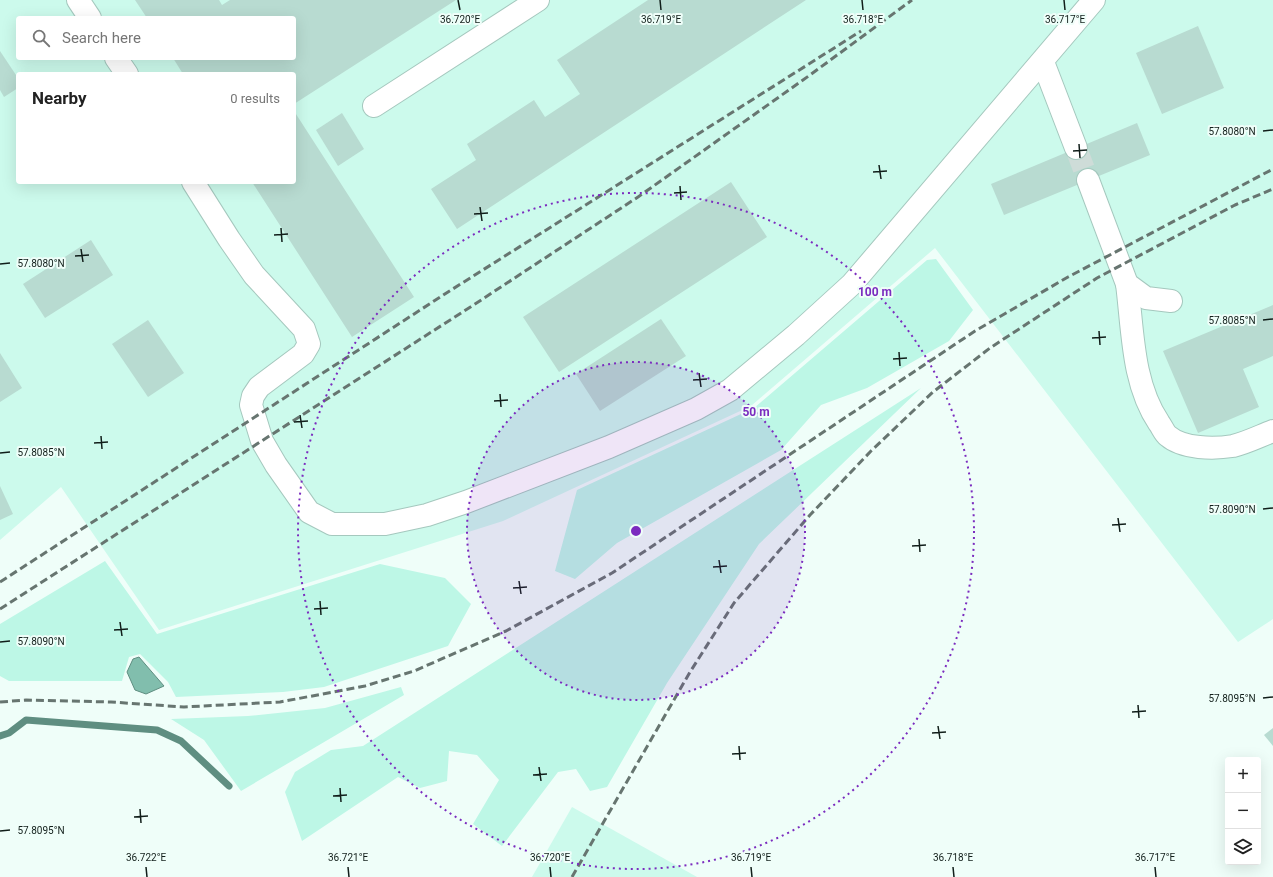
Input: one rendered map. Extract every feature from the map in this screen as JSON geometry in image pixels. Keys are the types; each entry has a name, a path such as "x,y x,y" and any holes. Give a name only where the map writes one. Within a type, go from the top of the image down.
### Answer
{"lane":[{"path":"78,0 89,16"},
{"path":"374,106 538,0"},
{"path":"195,184 229,239 254,275 304,329 309,344 303,354 259,387 253,396 252,405 262,441 308,512 332,524 385,524 427,515 466,502 609,447 696,410 730,390 796,335 852,284 1043,62 1094,0"},
{"path":"117,60 126,72"},
{"path":"1043,62 1076,148"},
{"path":"1088,180 1127,284 1136,362 1142,388 1154,415 1168,436 1190,446 1210,448 1234,446 1273,431"},
{"path":"1127,284 1146,298 1171,301"}],"shaded area":[{"path":"0,0 1273,0 1273,619 1238,642 935,248 751,406 503,521 159,630 61,487 0,540"},
{"path":"936,259 973,310 949,341 867,388 821,405 781,450 617,543 575,579 555,571 577,490 754,408 927,260"},
{"path":"921,388 759,544 667,683 607,787 590,791 576,769 558,772 502,846 473,824 499,780 477,755 449,751 447,781 420,788 398,777 302,841 285,792 295,772 331,750 363,746"},
{"path":"105,561 157,634 380,564 445,578 471,604 448,646 324,687 283,692 176,697 168,682 140,654 129,657 122,681 9,681 0,676 0,624"},
{"path":"139,657 164,686 146,694 135,690 127,672 133,659"},
{"path":"401,687 404,695 241,791 204,740 171,719 248,716 325,708"},
{"path":"572,807 697,877 532,877"}],"building":[{"path":"135,0 219,0 222,5 230,0 456,0 296,103 296,72 182,72 174,60 296,60 296,16 146,16"},
{"path":"648,0 806,0 457,229 431,189 476,160 467,144 534,100 545,117 580,94 557,60"},
{"path":"1198,26 1224,88 1162,114 1136,53"},
{"path":"0,51 16,75 16,89 4,97 0,90"},
{"path":"342,113 364,149 338,166 316,130"},
{"path":"296,114 414,297 352,337 253,184 296,184"},
{"path":"1137,123 1150,155 1004,215 991,184"},
{"path":"731,182 767,237 559,372 523,317"},
{"path":"91,240 113,275 45,318 23,284"},
{"path":"1273,305 1273,356 1243,369 1259,407 1198,433 1163,351"},
{"path":"661,319 686,356 600,411 576,374"},
{"path":"148,320 184,373 148,397 112,344"},
{"path":"0,353 22,388 0,402"},
{"path":"0,486 13,514 0,520"},
{"path":"1273,728 1273,746 1264,735"}],"waterway":[{"path":"0,736 9,733 26,720 157,730 181,741 229,786"}],"tunnel":[{"path":"1076,148 1088,180"}],"railway":[{"path":"0,609 475,304 638,197 810,75 912,0"},
{"path":"0,582 448,292 861,31"},
{"path":"0,702 26,700 111,702 184,707 280,702 365,686 414,671 506,631 612,573 975,331 1068,277 1273,169"},
{"path":"572,877 690,672 734,603 810,515 871,451 933,392 990,348 1097,278 1235,205 1273,189"}]}
